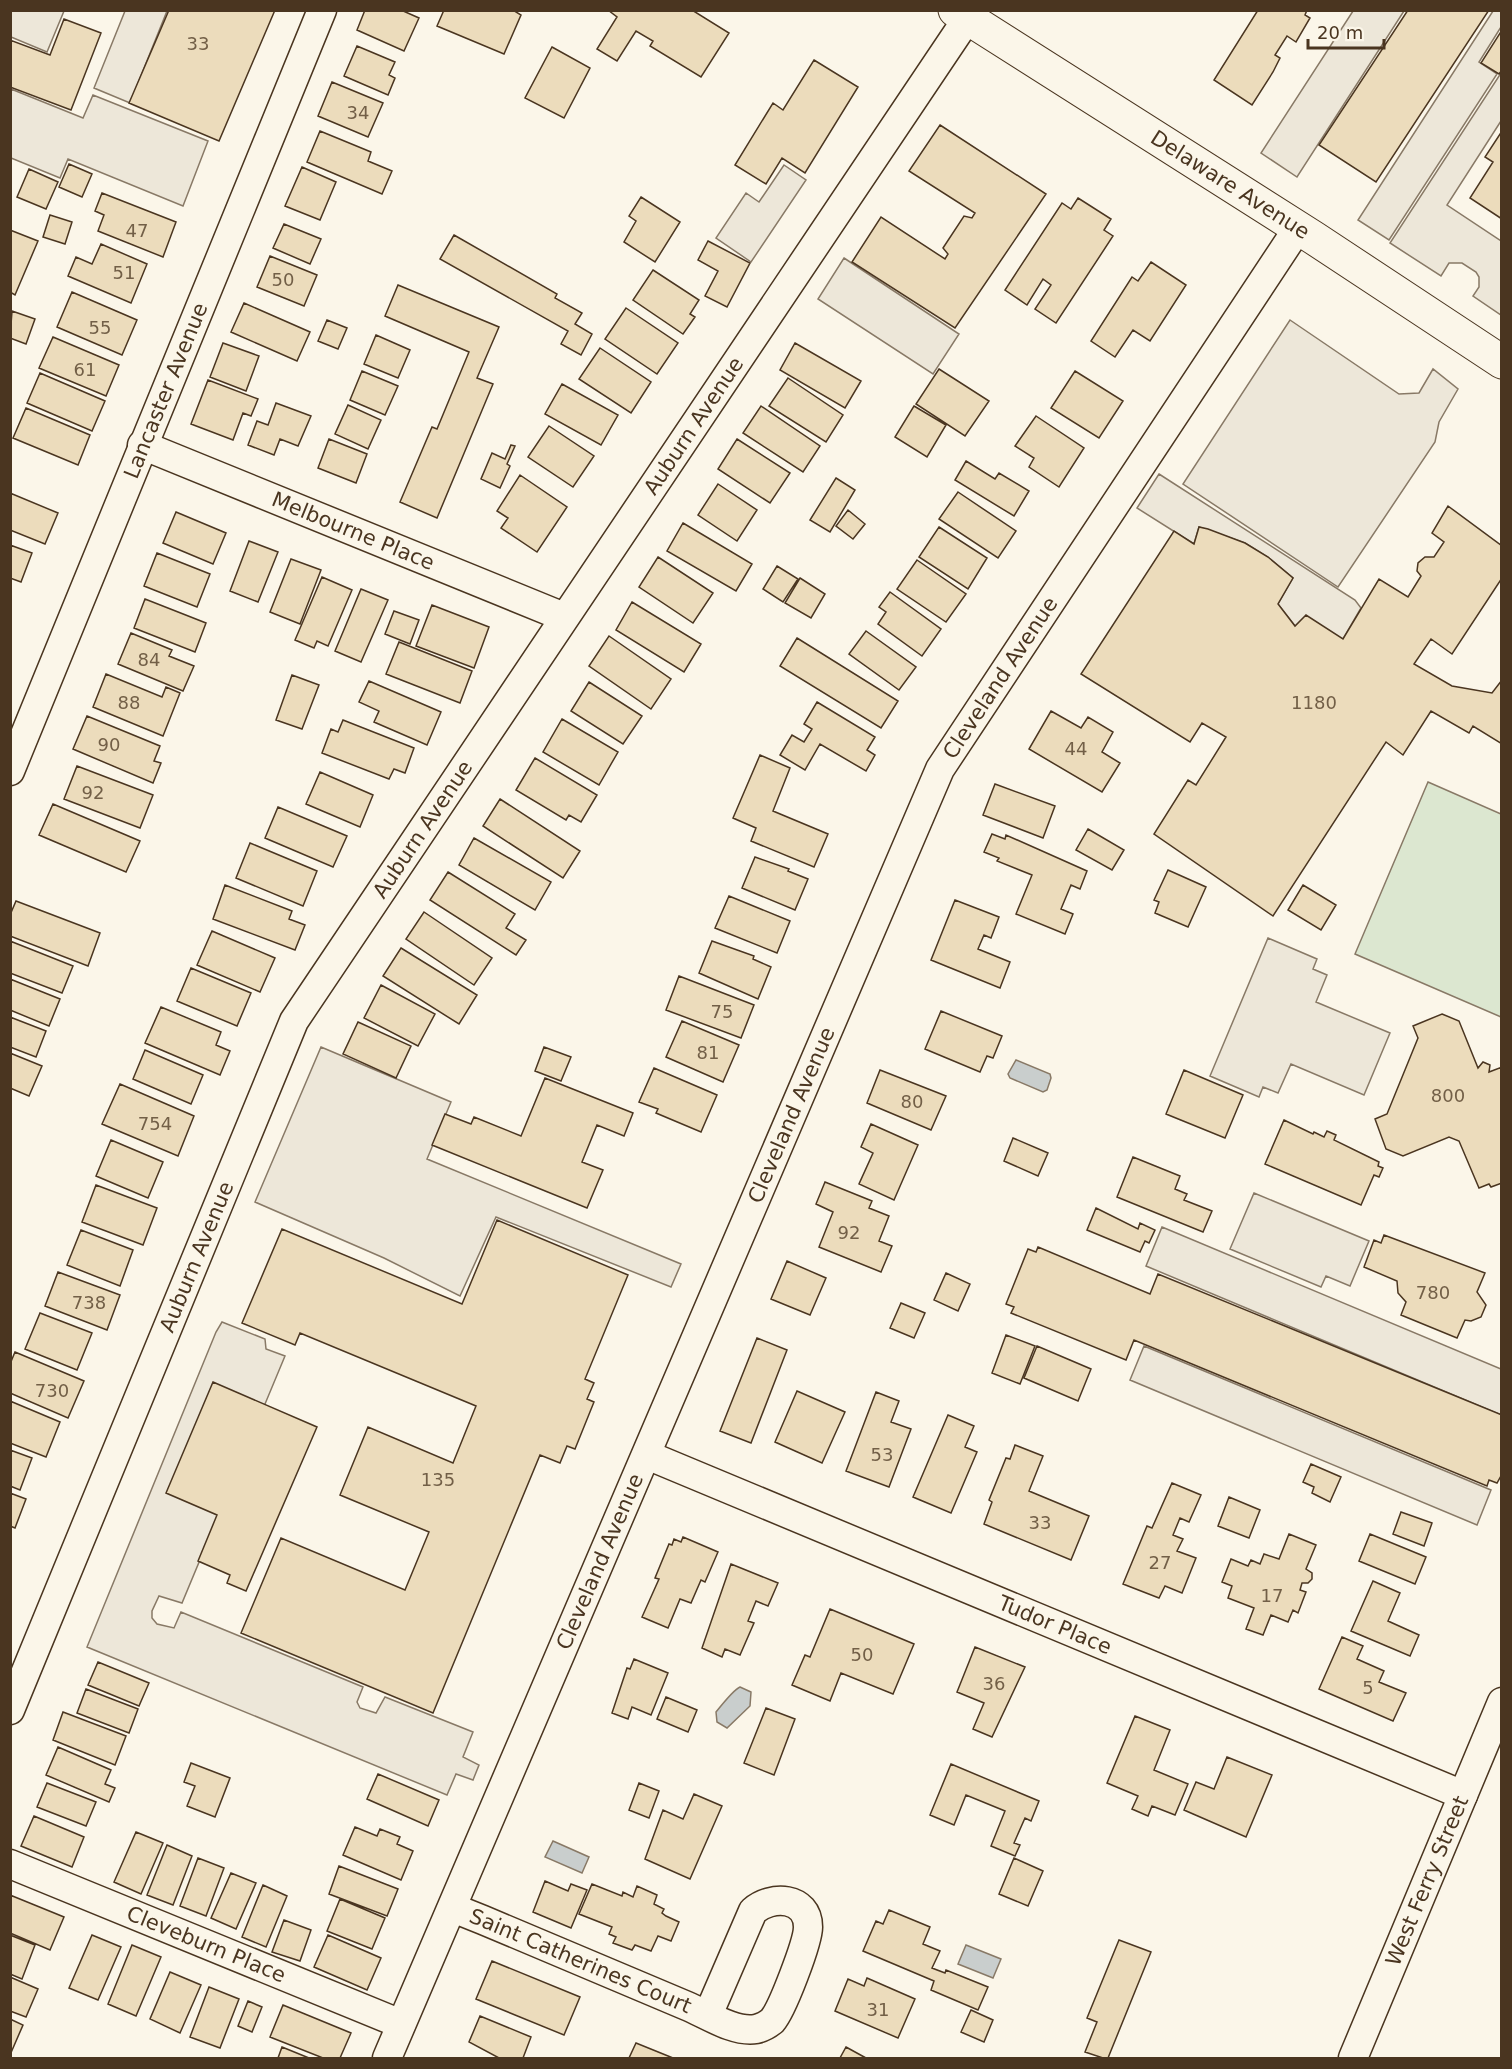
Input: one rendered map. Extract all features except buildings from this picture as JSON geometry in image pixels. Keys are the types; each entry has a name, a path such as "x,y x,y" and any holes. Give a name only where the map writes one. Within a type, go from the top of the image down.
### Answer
{"main road":[{"name":"Delaware Avenue","path":"961,15 1298,228 1502,362"}],"street":[{"name":"Lancaster Avenue","path":"10,771 322,10"},
{"name":"Auburn Avenue","path":"10,1710 294,1021 961,15"},
{"name":"Cleveland Avenue","path":"387,2058 939,769 1298,228"},
{"name":"Melbourne Place","path":"142,445 564,617"},
{"name":"Tudor Place","path":"647,1455 1463,1795"},
{"name":"West Ferry Street","path":"1353,2058 1502,1702"},
{"name":"Cleveburn Place","path":"10,1864 401,2024"},
{"name":"Saint Catherines Court","path":"453,1908 708,2015"}],"green space":[{"path":"1428,782 1501,814 1501,1017 1355,954"}],"shaded area":[{"path":"10,11 64,11 47,52 11,37"},
{"path":"125,11 167,11 130,103 94,88"},
{"path":"1353,11 1404,11 1297,177 1261,153"},
{"path":"1493,11 1501,11 1501,27 1479,62 1497,74 1389,240 1358,220"},
{"path":"1501,73 1501,121 1447,205 1501,241 1501,315 1473,296 1479,287 1479,277 1476,272 1462,263 1449,263 1441,276 1390,243"},
{"path":"11,89 83,118 93,95 208,141 183,206 68,159 60,178 11,158"},
{"path":"784,165 806,180 751,262 716,238 746,193 759,202"},
{"path":"844,258 959,334 933,374 818,299"},
{"path":"1290,320 1399,394 1419,393 1433,369 1458,389 1439,422 1435,442 1338,587 1183,484"},
{"path":"1159,474 1355,600 1361,608 1343,639 1295,626 1278,604 1293,578 1268,557 1245,543 1199,527 1194,544 1137,508"},
{"path":"1268,938 1317,959 1313,969 1327,975 1316,1002 1390,1033 1364,1095 1291,1064 1278,1093 1263,1087 1259,1097 1210,1076"},
{"path":"321,1047 451,1102 427,1159 681,1264 671,1287 496,1217 460,1296 384,1258 255,1202"},
{"path":"1016,1060 1050,1074 1047,1090 1043,1092 1010,1078 1008,1074"},
{"path":"1254,1193 1369,1241 1350,1286 1326,1276 1321,1287 1230,1249"},
{"path":"1162,1227 1501,1369 1501,1415 1146,1266"},
{"path":"222,1322 265,1339 266,1349 285,1356 182,1603 159,1596 152,1611 152,1618 157,1624 174,1628 181,1612 363,1687 357,1702 360,1708 376,1713 385,1697 473,1732 463,1757 479,1765 473,1780 456,1774 447,1795 87,1647"},
{"path":"1144,1346 1491,1490 1477,1525 1130,1380"},
{"path":"740,1687 751,1692 750,1706 727,1728 717,1722 716,1712"},
{"path":"553,1841 589,1857 582,1873 545,1857"},
{"path":"966,1945 1001,1959 993,1978 958,1964"}]}
